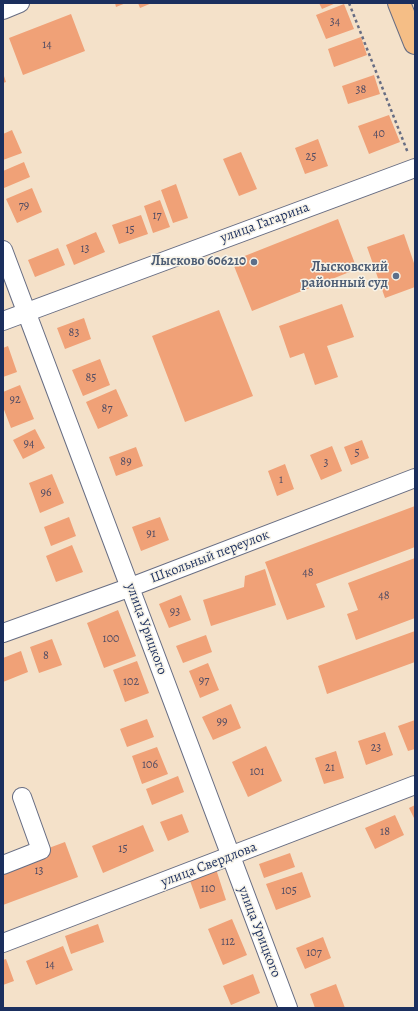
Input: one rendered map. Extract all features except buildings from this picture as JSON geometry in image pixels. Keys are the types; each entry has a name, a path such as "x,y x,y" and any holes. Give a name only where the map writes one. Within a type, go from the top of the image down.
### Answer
{"main road":[{"path":"399,3 415,43"}],"street":[{"path":"3,10 20,3"},
{"name":"улица Гагарина","path":"3,321 414,168"},
{"name":"улица Урицкого","path":"3,250 131,587 288,1008"},
{"name":"Школьный переулок","path":"3,633 131,587 415,478"},
{"name":"улица Свердлова","path":"3,943 415,785"},
{"path":"3,865 41,850 22,797"}],"path":[{"path":"349,3 414,168"}],"place":[{"name":"Лысково 606210","path":"254,262"},
{"name":"Лысковский районный суд","path":"396,276"}]}
